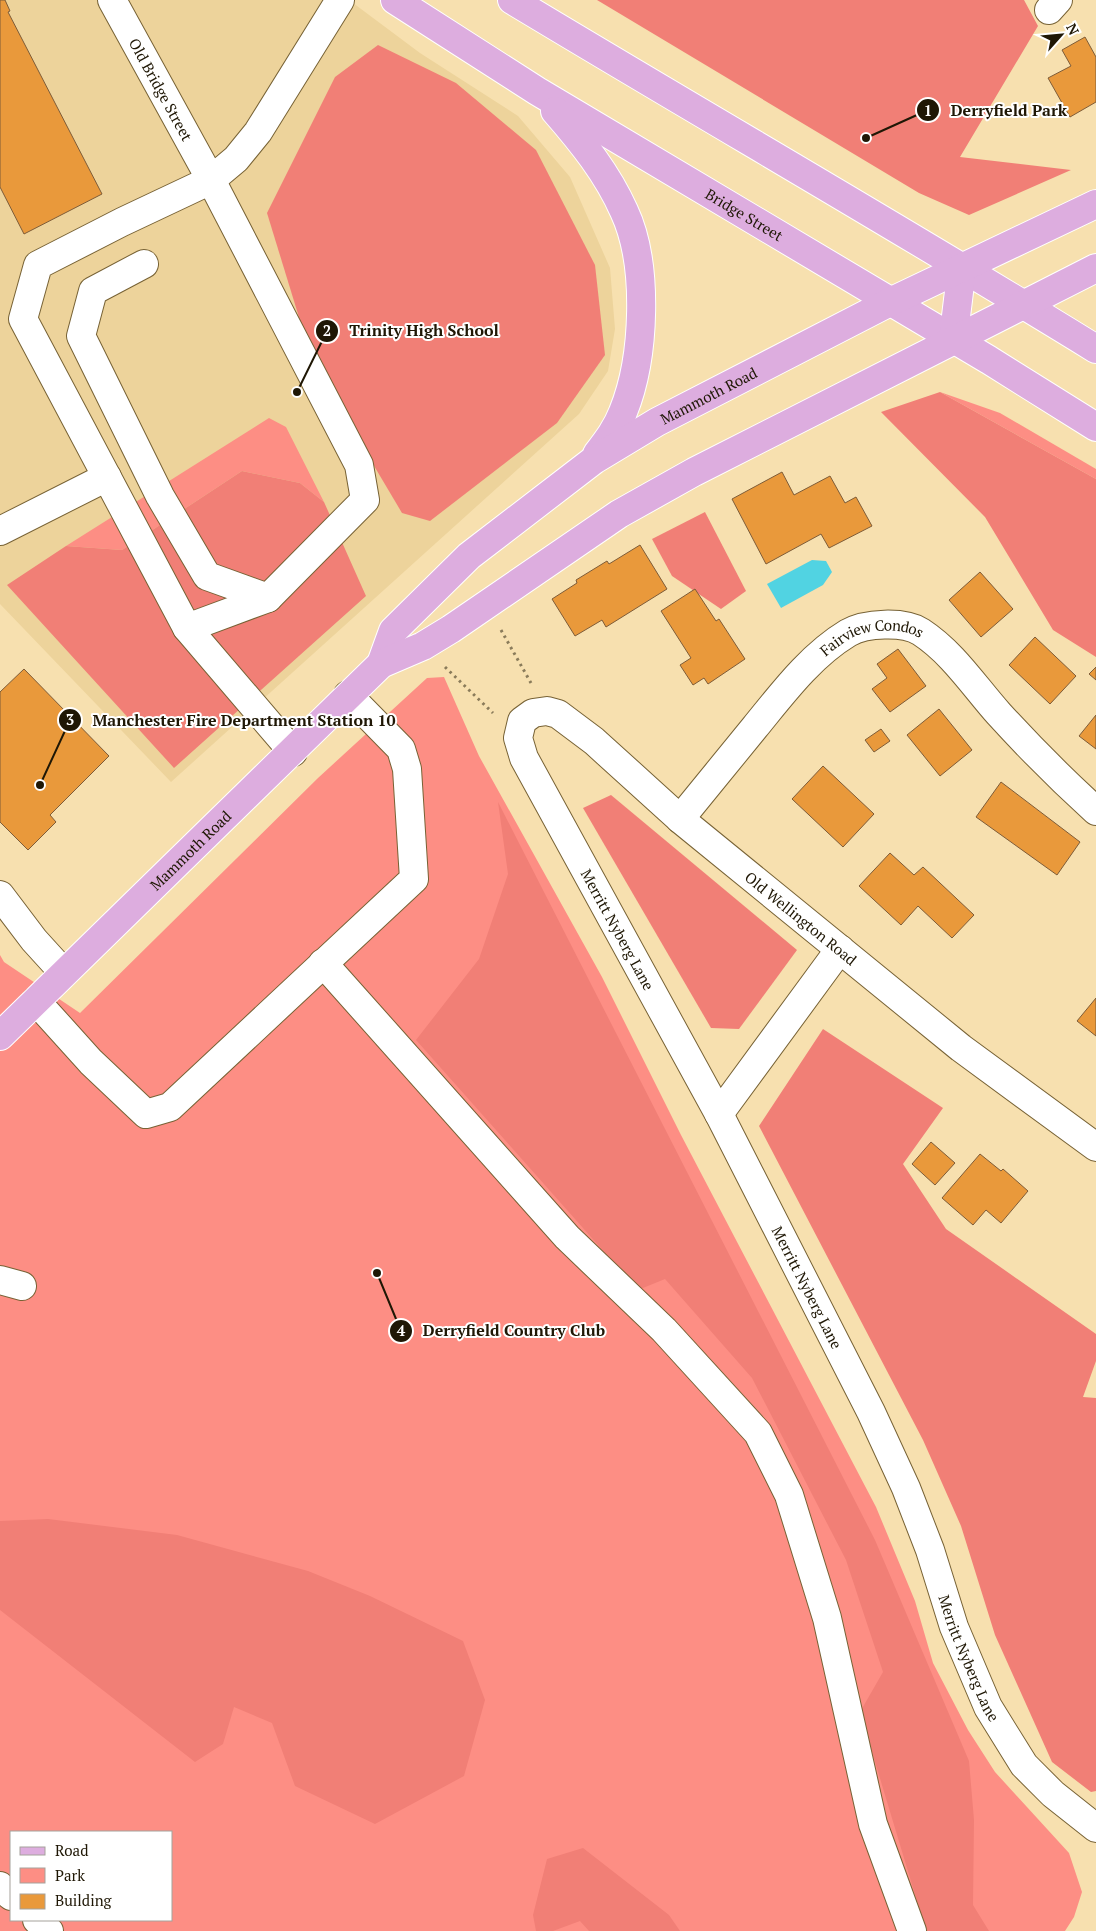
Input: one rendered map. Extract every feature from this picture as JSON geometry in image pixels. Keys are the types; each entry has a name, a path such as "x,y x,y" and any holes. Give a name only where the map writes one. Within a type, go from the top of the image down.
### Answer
{"main road":[{"name":"Bridge Street","path":"395,0 537,91 953,341 989,360 1096,427"},
{"path":"512,0 962,267 1096,349"},
{"path":"537,91 581,140 606,176 624,212 635,244 640,283 640,323 630,391 615,430 594,460"},
{"name":"Mammoth Road","path":"380,664 393,631 469,556 594,460 657,422 890,302 1096,204"},
{"path":"953,341 962,267"},
{"name":"Mammoth Road","path":"0,1036 293,752 380,664 423,646 452,629 619,514 694,472 1096,268"}],"street":[{"name":"Old Bridge Street","path":"112,0 211,180 360,465 366,500 268,598"},
{"path":"293,752 187,628 23,319 38,266 122,222 211,180 236,159 258,132 340,0"},
{"path":"144,264 93,292 81,336 160,496 207,576 268,598"},
{"path":"0,531 107,477"},
{"path":"187,628 268,598"},
{"name":"Fairview Condos","path":"680,819 789,685 817,657 849,632 871,626 897,624 920,631 948,652 999,714 1044,762 1096,810"},
{"path":"36,1001 91,1062 146,1114 170,1107 414,879 407,769 401,748 348,695"},
{"path":"518,738 522,722 533,713 547,711"},
{"name":"Old Wellington Road","path":"547,711 558,714 594,741 680,819 961,1048 1096,1147"},
{"name":"Merritt Nyberg Lane","path":"518,738 524,758 533,776 719,1114 871,1412 906,1488 930,1550 954,1627 988,1707 1024,1765 1053,1794 1096,1828"},
{"path":"0,895 34,940 64,972"},
{"path":"719,1114 840,950"},
{"path":"323,964 567,1237 664,1330 758,1433 789,1495 827,1618 874,1824 912,1931"},
{"path":"0,1886 10,1895"},
{"path":"38,1921 49,1931"}],"path":[{"path":"500,627 547,711"},
{"path":"443,665 518,738"}],"shaded area":[{"path":"0,0 349,0 420,53 518,116 570,177 610,268 615,329 608,371 579,414 171,782 0,604"},
{"path":"597,0 1024,0 1038,26 960,157 1071,170 969,215 919,193"},
{"path":"378,45 456,83 536,150 595,265 605,355 557,423 430,521 402,513 313,363 267,213 335,77"},
{"path":"940,392 1096,479 1096,657 1053,630 985,517 881,412"},
{"path":"242,471 300,483 324,502 366,596 174,768 7,585 66,546 122,550"},
{"path":"705,512 746,591 721,609 672,576 652,539"},
{"path":"611,795 797,950 739,1029 711,1028 583,808"},
{"path":"498,802 875,1540 969,1761 974,1820 973,1905 989,1931 926,1931 860,1712 883,1672 846,1560 752,1378 665,1279 638,1290 416,1040 479,959 508,874"},
{"path":"823,1029 943,1108 903,1164 946,1229 1096,1334 1096,1361 1083,1397 1096,1398 1096,1791 1091,1792 1052,1762 995,1635 961,1526 923,1440 759,1126"},
{"path":"48,1519 177,1535 308,1571 370,1596 463,1641 485,1700 464,1776 375,1824 295,1786 272,1723 234,1707 223,1744 195,1762 0,1610 0,1521"},
{"path":"583,1848 669,1915 680,1931 589,1931 580,1921 553,1931 536,1931 533,1915 547,1859"}],"green space":[{"path":"940,392 1000,413 1096,469 1096,479"},
{"path":"269,418 286,427 324,502 300,483 242,471 122,550 66,546"},
{"path":"444,677 479,756 602,977 681,1135 876,1507 915,1601 933,1663 968,1730 995,1772 1069,1853 1082,1892 1074,1917 1065,1931 0,1931 0,955 4,962 80,1013 318,778 427,678"}],"water":[{"path":"812,560 826,561 832,572 823,585 781,608 767,584"}],"building":[{"path":"0,0 5,0 10,11 8,12 102,194 24,234 0,187"},
{"path":"1085,37 1096,57 1096,102 1070,117 1048,78 1071,66 1062,50"},
{"path":"782,472 794,495 830,476 845,503 856,497 872,526 829,548 821,534 766,564 732,499"},
{"path":"640,545 667,589 606,627 602,620 575,636 552,599 577,583 576,580 607,561 609,564"},
{"path":"980,572 1013,609 981,637 949,600"},
{"path":"695,589 716,621 719,619 745,659 708,684 704,678 693,685 680,665 691,658 661,611"},
{"path":"1035,637 1076,676 1050,704 1009,665"},
{"path":"898,649 926,686 890,712 872,689 887,678 877,664"},
{"path":"1096,667 1096,680 1089,674"},
{"path":"24,669 109,756 50,815 56,822 28,850 0,822 0,692"},
{"path":"939,709 972,750 940,776 907,735"},
{"path":"1096,715 1096,749 1079,736"},
{"path":"881,729 890,741 874,752 865,740"},
{"path":"823,766 874,814 843,847 792,799"},
{"path":"1001,782 1080,842 1057,875 976,817"},
{"path":"890,853 914,875 923,867 974,915 952,938 918,906 901,925 859,886"},
{"path":"1096,998 1096,1036 1077,1021"},
{"path":"931,1142 955,1163 935,1185 912,1164"},
{"path":"980,1154 1001,1171 1003,1169 1028,1191 1001,1223 986,1210 973,1225 942,1198"}],"place":[{"name":"Derryfield Park","path":"866,138"},
{"name":"Trinity High School","path":"297,392"},
{"name":"Manchester Fire Department Station 10","path":"40,785"},
{"name":"Derryfield Country Club","path":"377,1273"}]}
